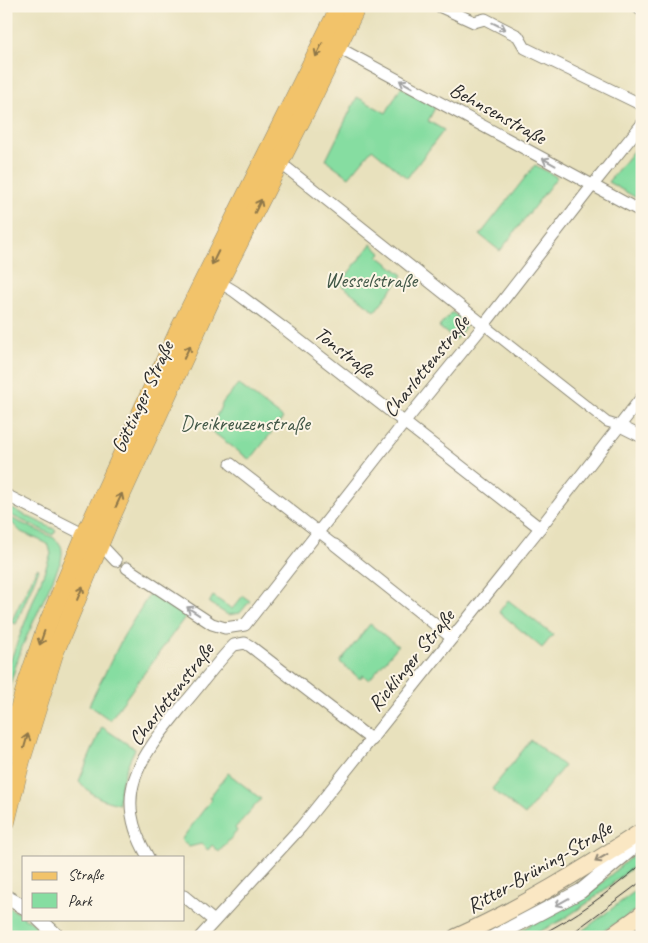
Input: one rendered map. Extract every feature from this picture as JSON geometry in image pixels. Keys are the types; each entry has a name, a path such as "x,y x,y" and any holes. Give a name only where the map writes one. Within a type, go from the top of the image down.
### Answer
{"main road":[{"name":"Göttinger Straße","path":"6,822 21,761 43,686 92,540 178,332 340,6"},
{"name":"Göttinger Straße","path":"6,751 45,630 92,540 357,6"},
{"name":"Ritter-Brüning-Straße","path":"456,937 539,894 642,831"},
{"path":"610,937 642,914"}],"street":[{"path":"439,6 474,22 485,19 518,36 525,48 642,105"},
{"path":"636,6 642,11"},
{"name":"Behnsenstraße","path":"337,47 642,212"},
{"name":"Charlottenstraße","path":"128,568 212,624 225,628 245,625 642,124"},
{"path":"278,166 288,169 607,422 642,437"},
{"name":"Tonstraße","path":"219,282 286,330 540,528"},
{"name":"Ricklinger Straße","path":"200,937 301,827 372,740 642,397"},
{"path":"231,464 452,638"},
{"path":"6,495 92,540 116,561"},
{"name":"Charlottenstraße","path":"147,856 132,822 131,795 138,767 168,724 230,649 239,643 245,643 250,646 372,740"},
{"name":"Ritter-Brüning-Straße","path":"494,937 580,891 638,846 642,840"},
{"path":"6,897 22,906"},
{"path":"185,897 214,922"},
{"path":"40,920 58,937"}],"green space":[{"path":"401,87 436,106 428,121 444,130 407,178 372,149 349,177 326,160 357,97 386,113"},
{"path":"642,140 642,201 608,182"},
{"path":"535,165 557,177 500,251 480,235"},
{"name":"Wesselstraße","path":"371,244 381,253 378,256 403,275 375,311 340,284"},
{"path":"452,312 467,324 455,340 439,327"},
{"name":"Dreikreuzenstraße","path":"238,384 283,418 250,460 210,430 223,402"},
{"path":"6,506 56,530 53,535 6,513"},
{"path":"6,516 54,538 61,545 62,551 61,561 22,647 6,696 6,672 51,554 46,543 21,532 13,524 6,521"},
{"path":"37,568 39,569 16,624 11,622"},
{"path":"152,590 188,613 110,720 89,705 123,637"},
{"path":"213,596 232,609 243,596 250,601 240,613 228,615 209,603"},
{"path":"508,600 553,635 542,648 499,612"},
{"path":"370,624 398,646 369,680 363,675 360,679 340,662"},
{"path":"102,727 135,749 124,776 119,804 97,797 79,781"},
{"path":"531,740 564,766 525,815 492,789"},
{"path":"228,773 261,799 235,828 237,831 219,852 212,845 208,850 201,844 189,847 181,840 211,800 209,798"},
{"path":"642,847 642,860 589,902 562,920 529,937 509,937 596,888"},
{"path":"642,886 642,905 593,937 574,937"},
{"path":"6,906 22,915 22,920 29,920 48,937 6,937"}],"tram line":[{"path":"536,937 591,904 642,864"},
{"path":"567,937 642,881"}]}
